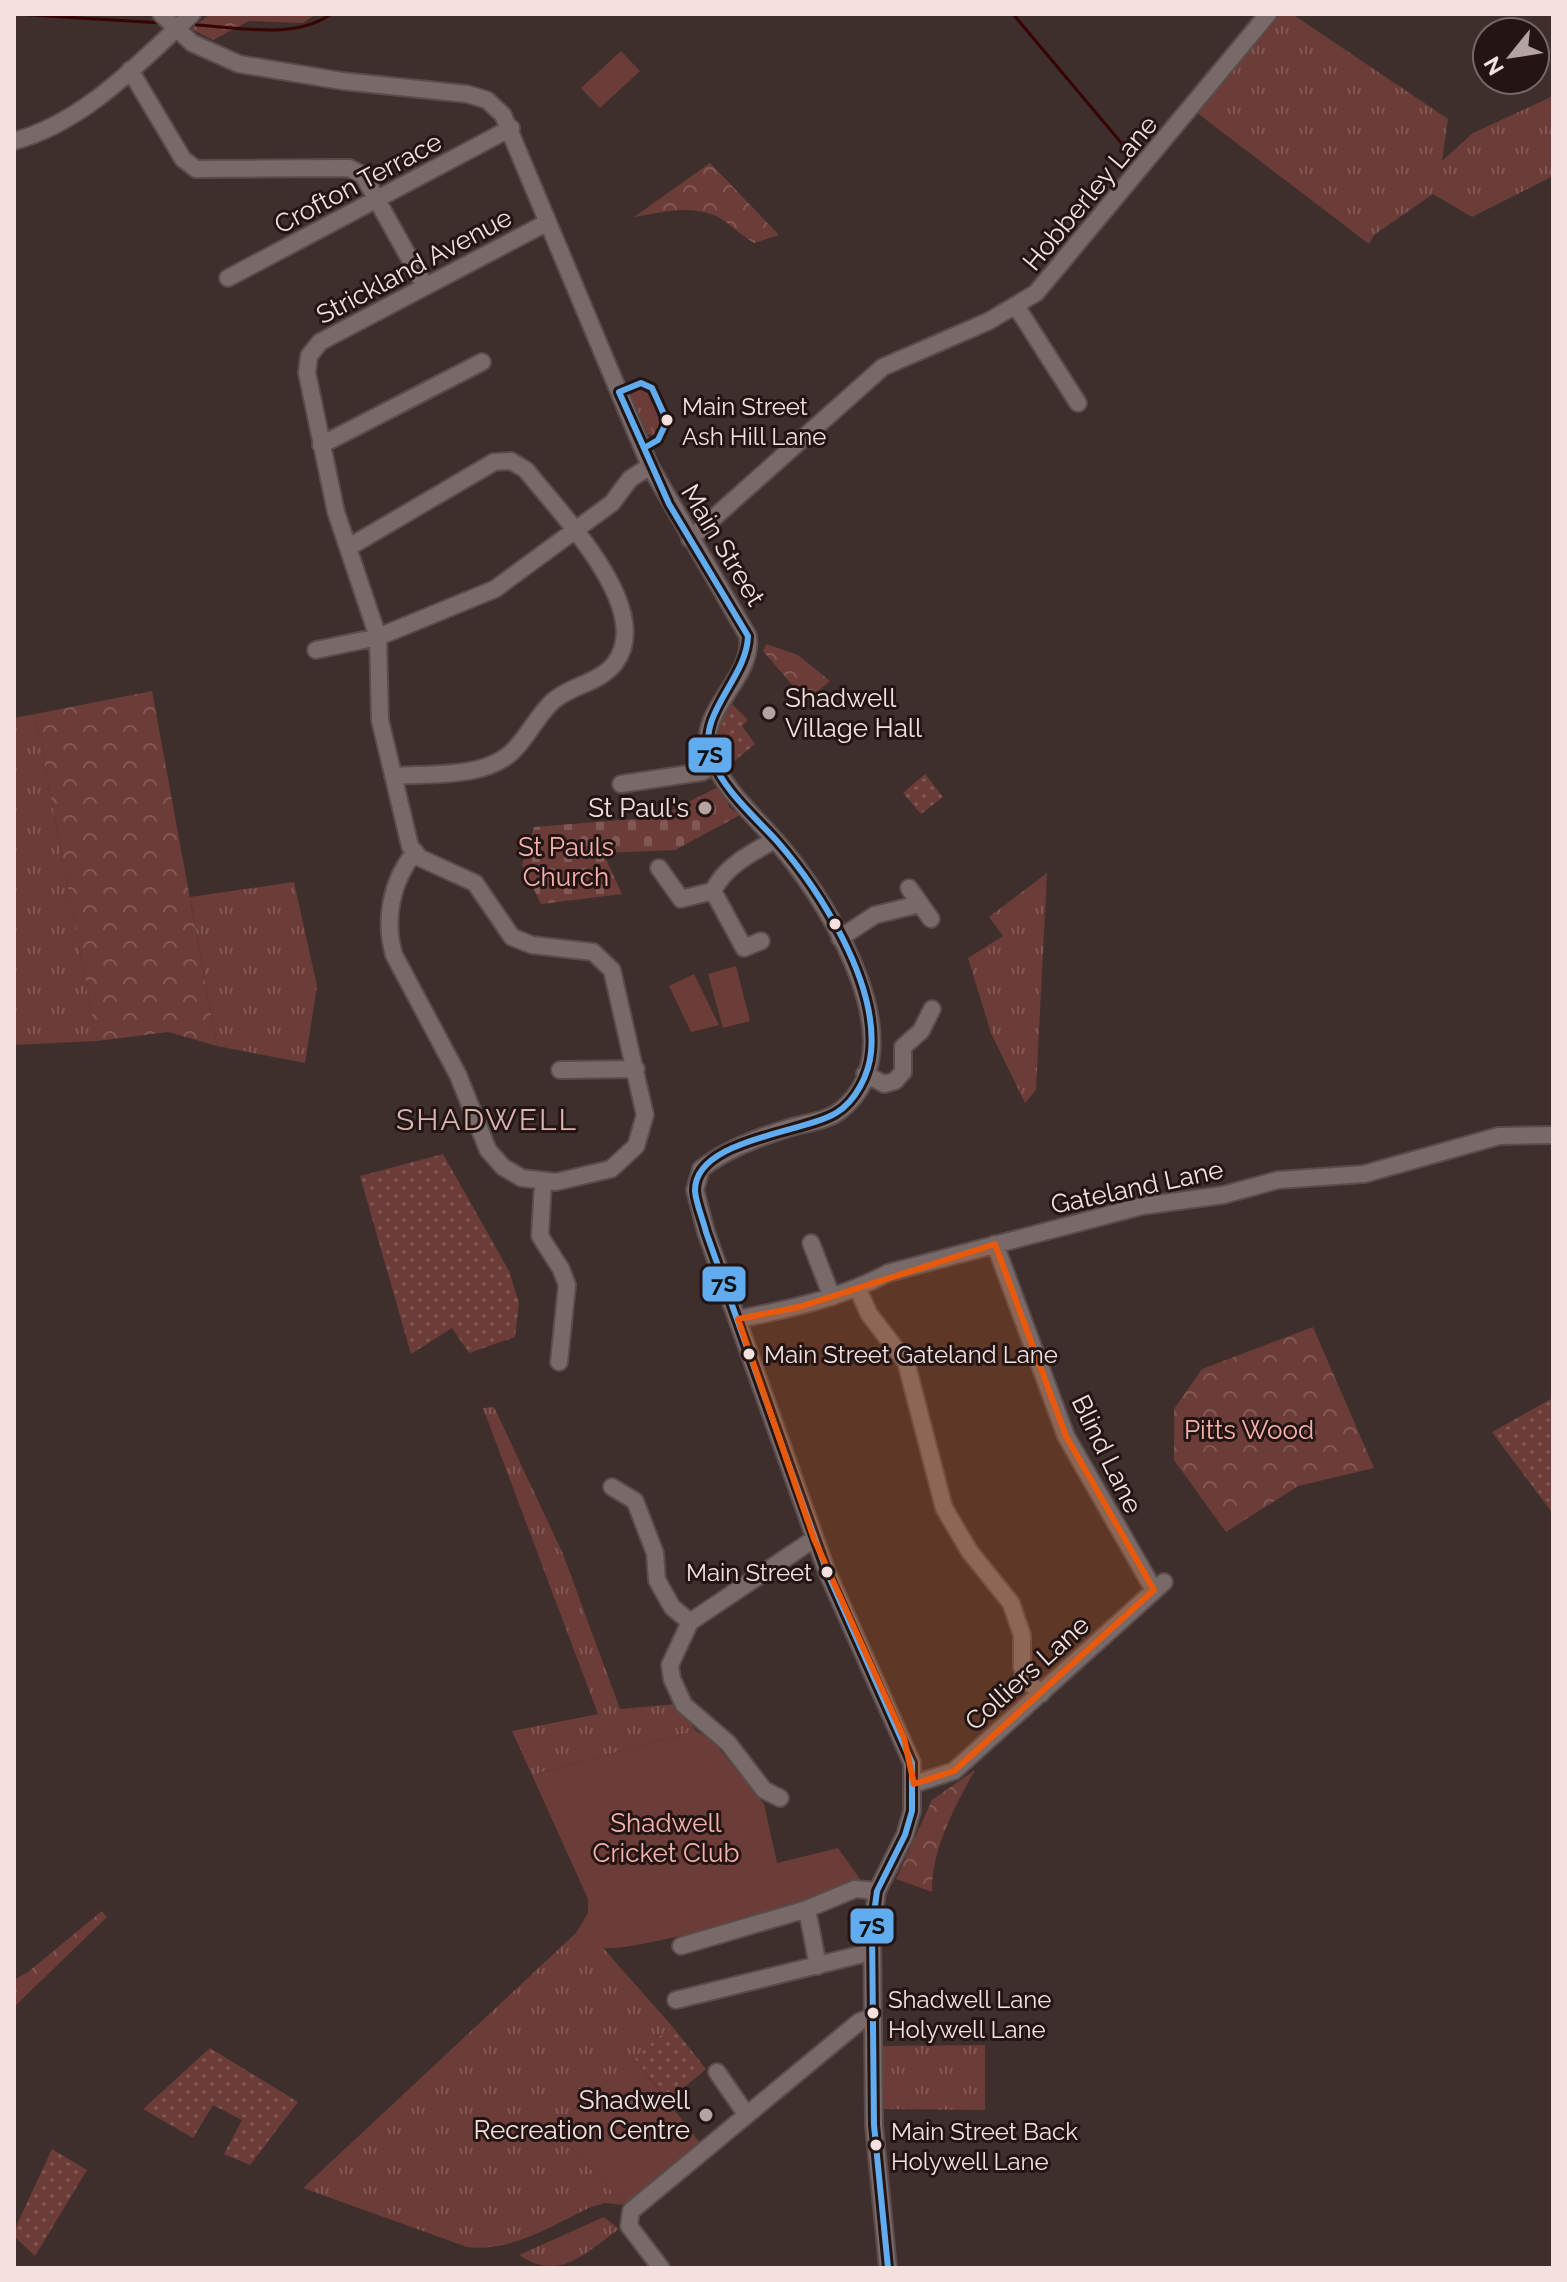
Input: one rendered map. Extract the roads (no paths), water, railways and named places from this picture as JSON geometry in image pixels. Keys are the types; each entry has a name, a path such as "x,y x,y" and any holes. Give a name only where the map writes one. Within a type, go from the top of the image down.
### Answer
{"street":[{"name":"Main Street","path":"161,14 192,43 239,64 342,81 467,94 487,100 511,128 650,466 690,539 737,613 749,645 743,668 709,730 709,751 715,764"},
{"path":"14,141 64,121 130,70 192,14"},
{"name":"Hobberley Lane","path":"690,539 883,367 1016,306 1051,279 1268,14"},
{"path":"130,70 183,159 196,169 349,168 368,181 425,286"},
{"name":"Crofton Terrace","path":"228,278 511,128"},
{"name":"Strickland Avenue","path":"414,853 393,776 379,707 382,668 378,637 336,512 307,373 313,348 548,222"},
{"path":"1016,306 1078,403"},
{"path":"321,445 482,362"},
{"path":"349,547 503,460 511,461 526,470 575,532 603,569 620,603 625,641 613,665 552,702 514,751 493,766 393,776"},
{"path":"316,650 378,637 495,589 612,503 630,479 650,466"},
{"path":"621,784 702,772 715,764 795,863 840,938 868,1005 872,1028 865,1074 839,1112 750,1141 708,1164 697,1176 697,1204 814,1539 904,1738 914,1784 912,1811 905,1835 877,1891 871,1952 874,2125 888,2268"},
{"path":"659,868 681,899 713,891 719,879 745,856 775,840"},
{"path":"414,853 469,878 503,929 521,943 580,948 604,960 617,983 645,1115 636,1146 611,1169 543,1183 522,1178 503,1167 488,1150 458,1075 394,955 388,913 404,869 414,853"},
{"path":"909,888 931,919"},
{"path":"713,891 744,948 761,941"},
{"path":"840,938 875,915 920,904"},
{"path":"865,1074 884,1084 895,1081 903,1072 903,1047 921,1031 931,1006"},
{"path":"560,1070 636,1069"},
{"name":"Gateland Lane","path":"738,1319 832,1297 858,1289 888,1273 1130,1209 1223,1195 1278,1180 1332,1178 1392,1168 1499,1136 1553,1135"},
{"path":"543,1183 540,1236 561,1269 567,1285 559,1362"},
{"path":"811,1243 832,1297"},
{"name":"Blind Lane","path":"995,1244 1066,1436 1159,1586"},
{"path":"858,1289 869,1314 906,1362 944,1508 970,1552 1011,1603 1022,1635 1022,1667 1026,1679 1041,1694"},
{"path":"612,1487 635,1501 655,1553 657,1580 672,1607 690,1622"},
{"path":"780,1798 764,1790 728,1743 684,1705 672,1679 670,1665 690,1622 814,1539"},
{"name":"Colliers Lane","path":"914,1784 954,1771 1159,1586"},
{"path":"681,1946 807,1909 855,1889 877,1891"},
{"path":"807,1909 818,1966"},
{"path":"676,2000 871,1952"},
{"path":"661,2268 629,2226 629,2214 859,2022 871,2017"},
{"path":"717,2072 746,2114"}],"waterway":[{"path":"15,14 162,23"},
{"path":"196,25 284,29 317,22 331,14"},
{"path":"1013,14 1123,145"}],"place":[{"name":"Main Street Ash Hill Lane","path":"667,420"},
{"name":"Shadwell Village Hall","path":"769,713"},
{"name":"St Paul's","path":"705,808"},
{"name":"Main Street Gateland Lane","path":"749,1354"},
{"name":"Main Street","path":"827,1572"},
{"name":"Shadwell Lane Holywell Lane","path":"873,2013"},
{"name":"Shadwell Recreation Centre","path":"706,2115"},
{"name":"Main Street Back Holywell Lane","path":"876,2145"}],"district":[{"name":"SHADWELL","path":"487,1120"}],"park label":[{"name":"St Pauls Church","path":"566,862"},
{"name":"Pitts Wood","path":"1249,1430"},
{"name":"Shadwell Cricket Club","path":"666,1838"}]}
